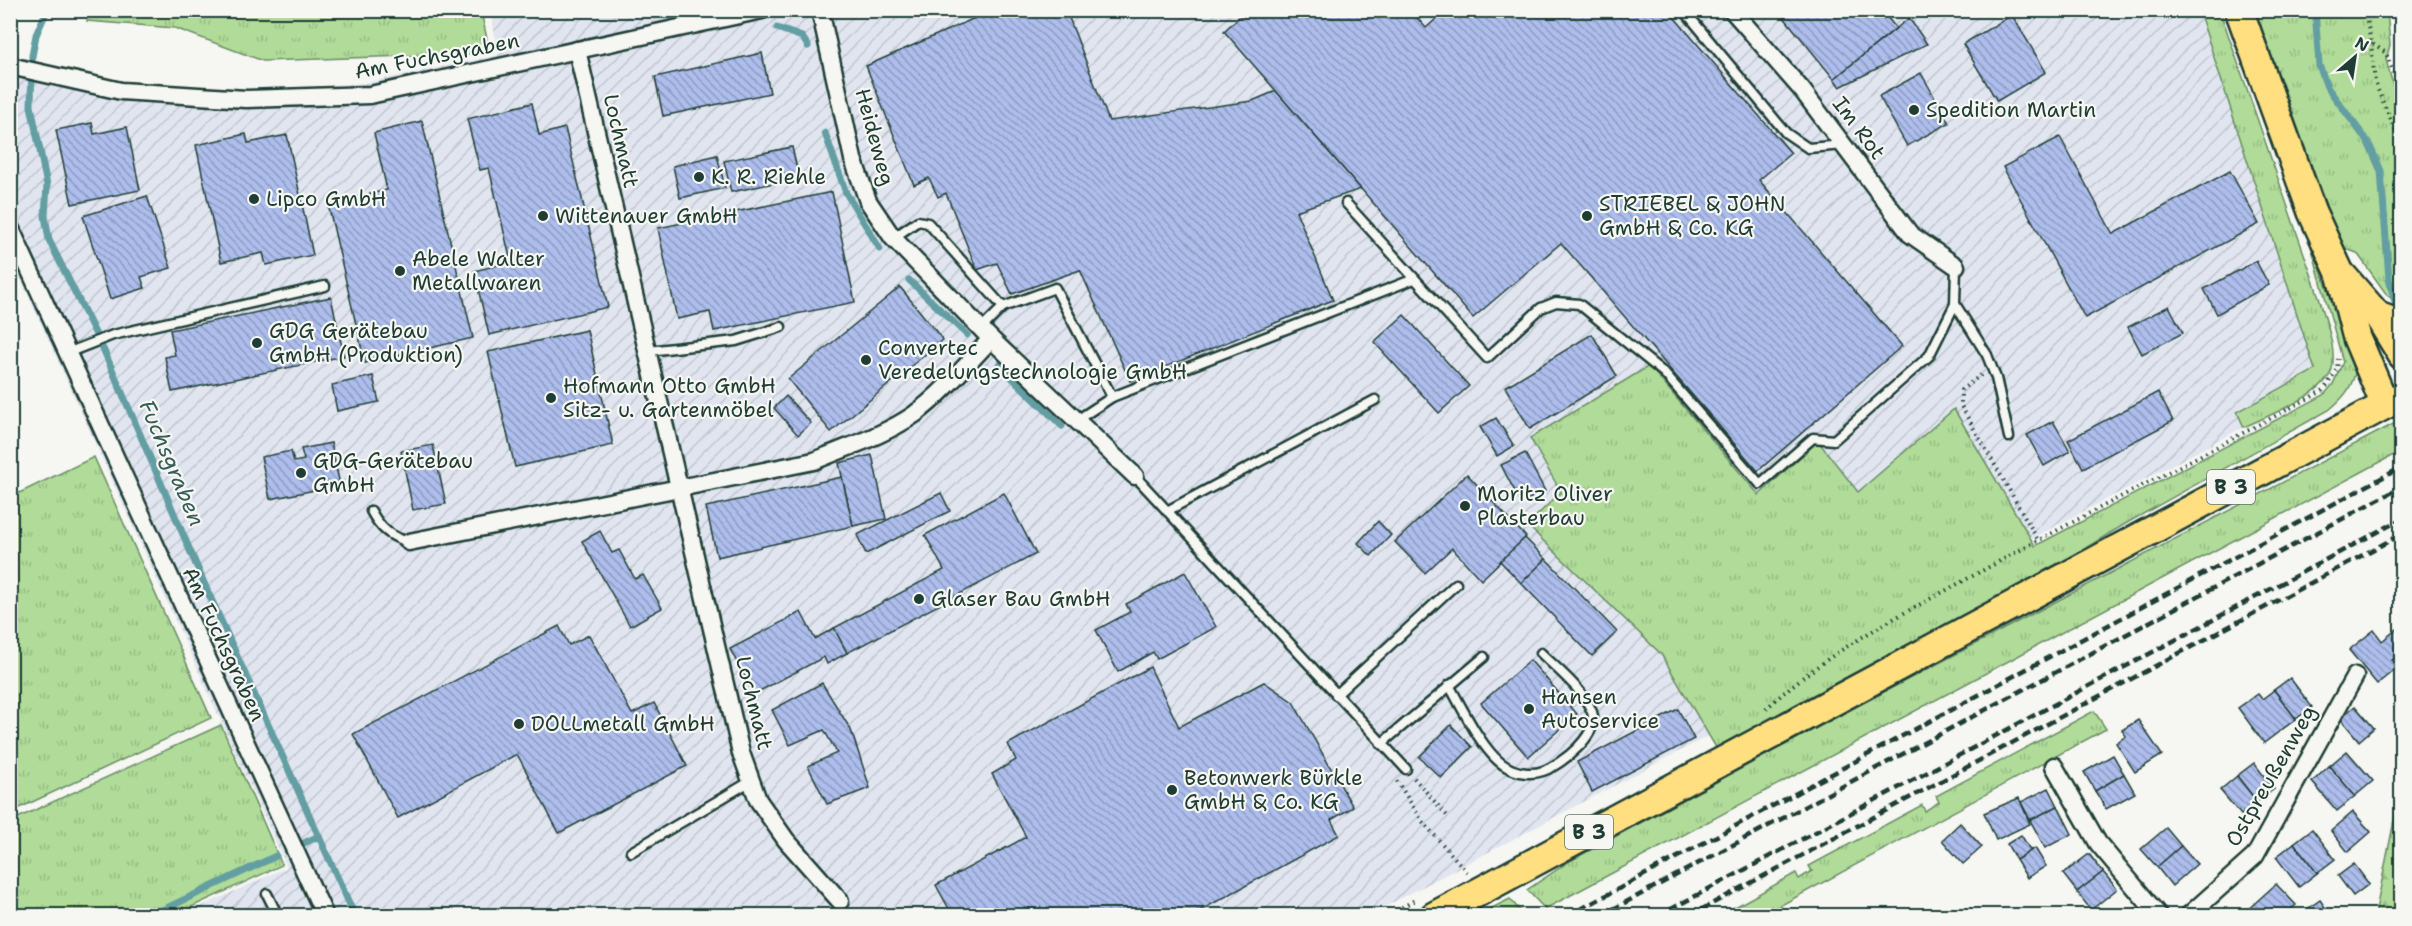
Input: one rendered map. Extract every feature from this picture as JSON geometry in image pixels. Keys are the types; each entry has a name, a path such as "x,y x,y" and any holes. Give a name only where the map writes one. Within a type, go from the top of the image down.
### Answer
{"main road":[{"path":"2239,10 2312,212 2340,273 2356,338 2393,400"},
{"path":"2340,273 2390,320 2402,355"},
{"name":"B 3","path":"1425,908 2393,400"}],"street":[{"name":"Am Fuchsgraben","path":"12,68 121,90 246,99 370,95 577,50 698,18 762,10"},
{"name":"Heideweg","path":"820,10 853,159 868,201 893,238 986,334 1135,476"},
{"name":"Im Rot","path":"1732,10 1802,90 1910,234 1956,266"},
{"name":"Lochmatt","path":"577,50 741,753 758,800 839,908"},
{"name":"Am Fuchsgraben","path":"10,227 325,915"},
{"path":"410,542 681,489 814,460 871,438 913,415 939,393 986,334"},
{"name":"Ostpreußenweg","path":"2188,915 2255,856 2355,676"},
{"path":"2054,766 2098,843 2159,915"}],"lane":[{"path":"1684,10 1786,133 1808,148 1844,145"},
{"path":"1347,203 1487,358 1541,308 1556,302 1579,304 1664,373 1760,484 1814,438 1834,440 1929,356 1955,304 1956,266"},
{"path":"893,238 918,221 928,223 1003,308"},
{"path":"1077,420 1112,397 1414,279"},
{"path":"66,353 114,335 325,286"},
{"path":"986,334 1003,308 1055,288 1112,397"},
{"path":"1955,304 1992,367 2009,437"},
{"path":"648,351 736,341 781,327"},
{"path":"1167,511 1375,400"},
{"path":"1135,476 1406,769"},
{"path":"371,511 379,526 396,538 410,542"},
{"path":"1336,695 1456,584"},
{"path":"1449,685 1485,745 1506,767 1524,773 1543,771 1587,739 1594,726 1592,713 1582,695 1541,653"},
{"path":"1382,744 1484,657"},
{"path":"631,852 751,781"},
{"path":"267,894 278,915"}],"path":[{"path":"2365,10 2375,83 2402,146"},
{"path":"2371,42 2386,53 2402,95"},
{"path":"1763,712 1792,684 1876,629 2038,540 2324,390 2337,369 2337,350"},
{"path":"1992,367 1961,390 1961,406 2038,540"},
{"path":"1382,744 1390,771 1422,821 1468,873"},
{"path":"1406,769 1449,818"},
{"path":"1458,878 1478,867"},
{"path":"1386,915 1425,908"}],"shaded area":[{"path":"490,10 2199,11 2315,370 2237,411 2244,427 2031,539 1954,409 1858,492 1759,495 1648,366 1530,437 1561,492 1527,525 1661,654 1710,735 1369,915 183,915 287,867 11,257 10,55 119,81 251,91 365,83 499,55"}],"green space":[{"path":"88,10 481,11 490,53 263,61 175,28 87,21"},
{"path":"2199,11 2220,11 2320,300 2333,352 2332,369 2319,387 2294,403 2244,427 2237,412 2315,370"},
{"path":"2250,11 2387,11 2390,45 2386,60 2401,113 2401,306 2387,295 2357,253 2346,249 2321,202"},
{"path":"2310,242 2357,365 2348,390 2329,410 2125,524 2038,577 1718,751 1661,654 1527,525 1561,492 1530,438 1649,366 1759,495 1818,441 1858,492 1954,409 2035,546 2324,395 2333,384 2343,362"},
{"path":"2401,420 2401,451 1545,909 1527,890 1570,861 1829,721"},
{"path":"94,457 211,718 11,812 11,497"},
{"path":"2094,711 2106,729 1763,915 1719,916 1796,873 1799,879 1812,871 1809,866 1922,805 1925,811 1939,802 1936,796"},
{"path":"221,725 282,865 174,915 11,915 11,821"},
{"path":"2401,786 2401,915 2375,915"},
{"path":"1510,899 1524,915 1478,915"}],"building":[{"path":"993,10 1066,10 1109,121 1252,101 1276,91 1361,189 1296,211 1333,300 1130,381 1080,270 1012,294 997,263 977,270 946,193 938,197 929,178 914,185 866,66"},
{"name":"STRIEBEL & JOHN GmbH & Co. KG","path":"1247,10 1410,10 1426,28 1446,10 1668,10 1791,153 1759,180 1902,346 1758,471 1561,243 1473,318 1224,31"},
{"path":"1778,10 1881,10 1896,28 1834,79"},
{"path":"2012,15 2046,72 1997,101 1963,44"},
{"path":"1909,18 1927,44 1840,87 1834,79"},
{"path":"762,53 770,93 663,116 655,77"},
{"path":"1921,73 1949,123 1907,146 1879,96"},
{"name":"Wittenauer GmbH","path":"532,103 539,135 565,128 608,307 489,335 474,271 511,262 489,168 480,170 467,119"},
{"name":"Abele Walter Metallwaren","path":"422,121 473,338 365,363 328,204 387,190 374,133"},
{"path":"92,123 94,134 127,127 140,190 72,204 56,130"},
{"name":"Lipco GmbH","path":"246,134 248,143 287,135 313,255 266,265 263,253 221,262 196,145"},
{"path":"2060,137 2113,234 2230,171 2259,224 2085,318 2003,167"},
{"path":"792,147 799,178 731,192 724,161"},
{"name":"K. R. Riehle","path":"717,155 725,188 680,198 673,166"},
{"path":"832,192 855,302 714,331 710,312 677,319 658,228"},
{"path":"147,196 171,268 141,277 145,288 110,299 83,216"},
{"path":"2256,261 2269,285 2217,314 2204,289"},
{"name":"Convertec Veredelungstechnologie GmbH","path":"900,287 943,340 831,432 788,379"},
{"name":"GDG Gerätebau GmbH (Produktion)","path":"331,297 344,356 172,392 165,357 175,355 170,330"},
{"path":"2169,306 2183,333 2142,354 2128,327"},
{"path":"1404,315 1469,386 1439,413 1374,342"},
{"name":"Hofmann Otto GmbH Sitz- u. Gartenmöbel","path":"587,330 613,445 515,467 488,352"},
{"path":"1592,334 1617,376 1530,429 1505,387"},
{"path":"373,376 379,402 337,411 332,385"},
{"path":"2158,392 2173,421 2083,468 2068,440"},
{"path":"786,396 811,423 798,435 774,408"},
{"path":"1496,418 1514,446 1497,456 1480,427"},
{"path":"2053,421 2070,451 2044,466 2027,435"},
{"name":"GDG-Gerätebau GmbH","path":"331,443 340,485 270,499 261,457 291,451 294,462 304,460 301,449"},
{"path":"433,445 446,504 413,510 401,451"},
{"path":"1525,453 1545,491 1521,503 1501,465"},
{"path":"872,455 886,519 853,526 839,463"},
{"name":"Moritz Oliver Plasterbau","path":"1467,474 1526,537 1481,580 1452,548 1425,573 1395,542"},
{"path":"842,477 853,526 717,557 706,507"},
{"path":"941,493 950,511 866,554 857,535"},
{"name":"Glaser Bau GmbH","path":"1004,493 1036,554 847,653 834,628 944,570 925,535"},
{"path":"1378,521 1391,535 1371,556 1358,543"},
{"path":"600,531 612,553 619,550 635,579 643,575 662,608 630,626 582,541"},
{"path":"1525,538 1546,559 1521,583 1500,561"},
{"path":"1546,559 1617,632 1592,656 1521,583"},
{"path":"1185,572 1216,627 1157,659 1153,652 1118,672 1096,630 1130,612 1126,604"},
{"path":"801,612 815,639 834,628 847,653 827,664 824,657 754,694 730,649"},
{"name":"DOLLmetall GmbH","path":"559,626 569,645 589,635 632,714 654,703 687,766 559,833 517,754 398,818 353,734"},
{"path":"2397,629 2402,634 2402,652 2392,660 2398,667 2377,684 2349,650 2374,630 2382,641"},
{"name":"Hansen Autoservice","path":"1530,660 1577,714 1528,757 1481,703"},
{"name":"Betonwerk Bürkle GmbH & Co. KG","path":"1150,667 1179,727 1264,682 1293,702 1353,807 1331,820 1339,835 1190,916 953,916 936,885 1026,837 992,774 1016,760 1008,744"},
{"path":"2290,678 2312,707 2296,719 2274,690"},
{"path":"822,683 851,730 870,788 827,804 808,766 837,753 824,730 790,745 772,710"},
{"path":"2274,690 2296,719 2264,743 2238,708 2258,694 2262,699"},
{"path":"2355,706 2374,728 2359,741 2340,718"},
{"path":"1678,709 1694,739 1592,792 1577,762"},
{"path":"2138,720 2162,755 2135,772 2116,743 2126,736 2122,730"},
{"path":"1451,725 1472,747 1441,778 1419,757"},
{"path":"2347,751 2373,781 2355,796 2329,766"},
{"path":"2113,755 2124,774 2095,791 2084,772"},
{"path":"2254,763 2274,789 2257,802 2237,776"},
{"path":"2329,766 2355,796 2337,811 2312,782"},
{"path":"2124,774 2135,793 2106,809 2095,791"},
{"path":"2237,776 2257,802 2241,815 2220,790"},
{"path":"2049,788 2058,806 2030,820 2021,802"},
{"path":"2019,798 2030,824 1996,840 1984,813"},
{"path":"2058,806 2072,834 2045,848 2030,820"},
{"path":"2353,812 2371,832 2348,852 2331,831"},
{"path":"1960,823 1982,847 1963,864 1942,840"},
{"path":"2166,828 2181,846 2157,867 2141,849"},
{"path":"2312,829 2335,859 2317,873 2294,843"},
{"path":"2021,835 2031,851 2016,860 2007,844"},
{"path":"2294,843 2317,873 2299,887 2276,857"},
{"path":"2181,846 2197,864 2172,886 2157,867"},
{"path":"2035,848 2046,866 2027,878 2016,860"},
{"path":"2089,854 2103,872 2077,892 2063,874"},
{"path":"2354,864 2369,884 2353,896 2338,876"},
{"path":"2103,872 2117,889 2091,910 2077,892"},
{"path":"2276,884 2296,905 2284,916 2248,916 2245,912"},
{"path":"2320,900 2331,916 2305,916 2303,912"},
{"path":"2136,908 2142,916 2126,916"}],"waterway":[{"name":"Fuchsgraben","path":"47,10 36,35 32,56 31,106 47,185 45,216 49,240 105,353 207,590 355,916"},
{"path":"2315,10 2319,65 2327,87 2368,142 2381,171 2389,279 2399,317"},
{"path":"777,28 802,37 808,46"},
{"path":"825,133 846,193 880,249"},
{"path":"909,280 967,335"},
{"path":"999,365 1062,426"},
{"path":"304,843 319,836"},
{"path":"150,916 276,856"},
{"path":"2397,916 2402,894"}],"railway":[{"path":"1568,916 2402,467"},
{"path":"1600,916 2402,487"},
{"path":"1658,916 2402,519"},
{"path":"1689,916 2402,534"}],"place":[{"name":"Spedition Martin","path":"1914,110"},
{"name":"K. R. Riehle","path":"699,177"},
{"name":"Lipco GmbH","path":"254,199"},
{"name":"Wittenauer GmbH","path":"543,216"},
{"name":"STRIEBEL & JOHN GmbH & Co. KG","path":"1587,216"},
{"name":"Abele Walter Metallwaren","path":"400,271"},
{"name":"GDG Gerätebau GmbH (Produktion)","path":"257,343"},
{"name":"Convertec Veredelungstechnologie GmbH","path":"866,360"},
{"name":"Hofmann Otto GmbH Sitz- u. Gartenmöbel","path":"551,398"},
{"name":"GDG-Gerätebau GmbH","path":"301,473"},
{"name":"Moritz Oliver Plasterbau","path":"1465,506"},
{"name":"Glaser Bau GmbH","path":"919,599"},
{"name":"Hansen Autoservice","path":"1529,709"},
{"name":"DOLLmetall GmbH","path":"519,724"},
{"name":"Betonwerk Bürkle GmbH & Co. KG","path":"1172,790"}]}
